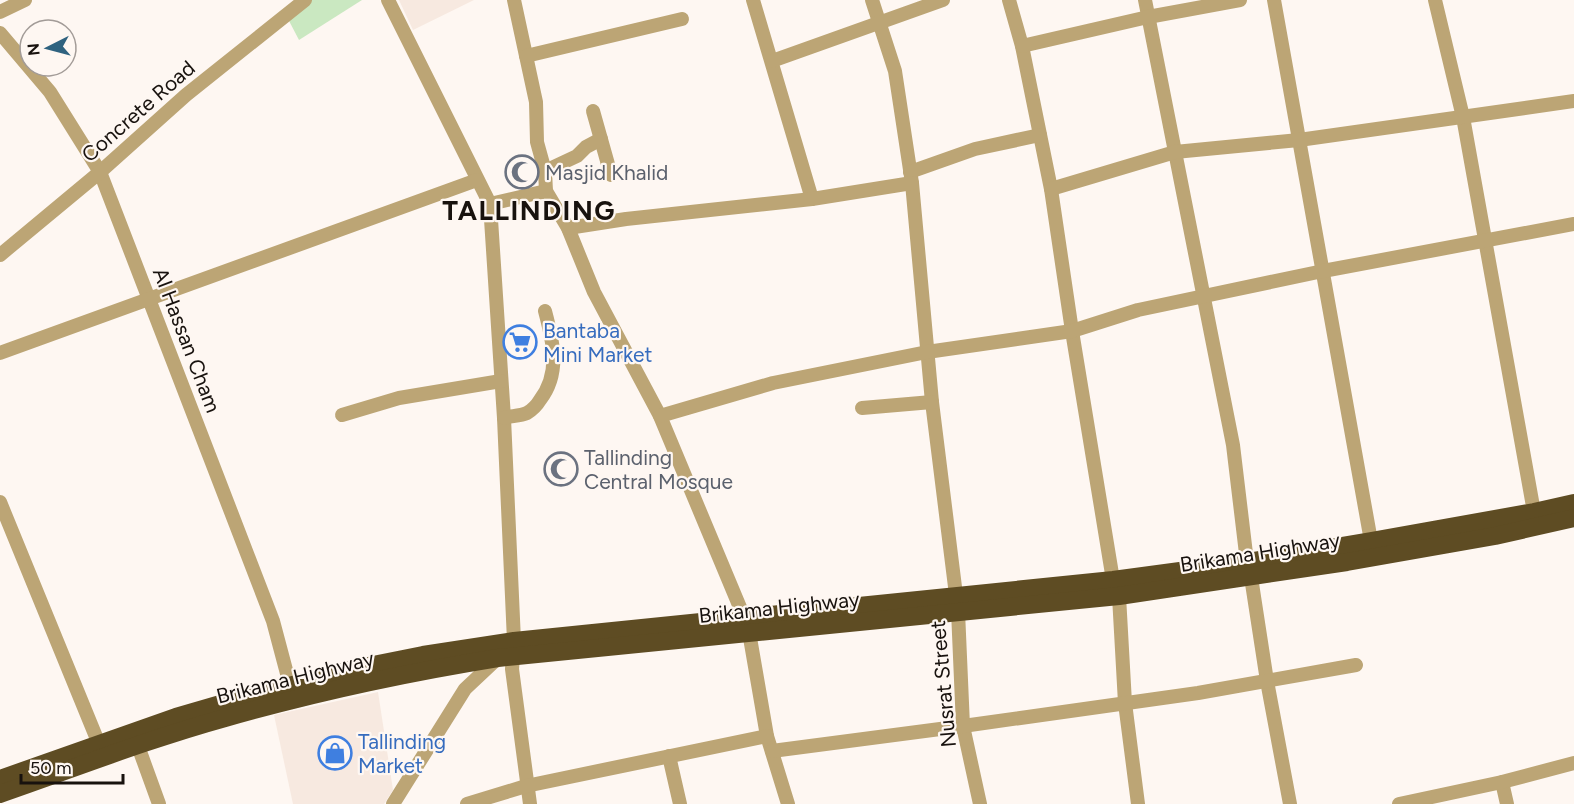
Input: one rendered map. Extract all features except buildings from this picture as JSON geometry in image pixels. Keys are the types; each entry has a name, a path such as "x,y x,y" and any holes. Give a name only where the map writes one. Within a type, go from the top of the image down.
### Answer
{"highway":[{"name":"Brikama Highway","path":"1249,569 1371,541 1574,503"},
{"name":"Brikama Highway","path":"0,779 176,717 290,685 423,655 508,652 747,625 1116,588 1249,569 1347,562 1495,536 1574,518"},
{"name":"Brikama Highway","path":"0,794 224,718 331,690 508,652"}],"street":[{"path":"0,12 25,0"},
{"name":"Concrete Road","path":"0,255 100,172 186,95 305,0"},
{"path":"388,0 490,204 504,418 508,652 530,804"},
{"path":"514,0 536,102 537,142 545,171 546,191 568,228 594,291 660,416 747,625 767,736 788,804"},
{"path":"753,0 812,199"},
{"name":"Nusrat Street","path":"872,0 895,71 911,178 932,402 957,604 963,726 980,804"},
{"path":"772,61 942,0"},
{"path":"1009,0 1022,46 1051,189 1072,331 1116,588 1125,703 1138,804"},
{"path":"1145,0 1233,445 1249,569 1290,804"},
{"path":"1022,46 1148,17 1240,0"},
{"path":"1274,0 1371,541"},
{"path":"1435,0 1463,117 1534,512"},
{"path":"526,56 682,19"},
{"name":"Al Hassan Cham","path":"0,33 50,92 100,172 273,621 290,685"},
{"path":"1051,189 1175,152 1299,140 1574,101"},
{"path":"593,111 611,175"},
{"path":"568,228 627,219 812,199 911,178 975,149 1040,135"},
{"path":"545,171 577,156 586,147 601,139"},
{"path":"0,353 477,180"},
{"path":"490,204 546,191"},
{"path":"660,416 773,383 927,352 1072,331 1138,310 1203,296 1574,224"},
{"path":"504,418 526,413 536,405 546,392 552,377 554,358 545,311"},
{"path":"342,415 399,398 501,381"},
{"path":"862,408 932,402"},
{"path":"0,502 99,744"},
{"path":"393,804 465,689 508,652"},
{"path":"772,751 1198,693 1356,665"},
{"path":"466,804 526,786 767,736"},
{"path":"138,746 159,804"},
{"path":"669,756 680,804"},
{"path":"1399,804 1502,782 1574,763"},
{"path":"1502,782 1507,804"}],"shaded area":[{"path":"399,0 474,0 413,30"},
{"name":"Tallinding Market","path":"378,692 393,790 384,804 293,804 274,715"}],"green space":[{"path":"308,0 362,0 299,40 287,17"}],"place":[{"name":"Masjid Khalid","path":"522,172"},
{"name":"Bantaba Mini Market","path":"520,342"},
{"name":"Tallinding Central Mosque","path":"561,469"},
{"name":"Tallinding Market","path":"335,753"}],"district":[{"name":"TALLINDING","path":"529,210"}]}
